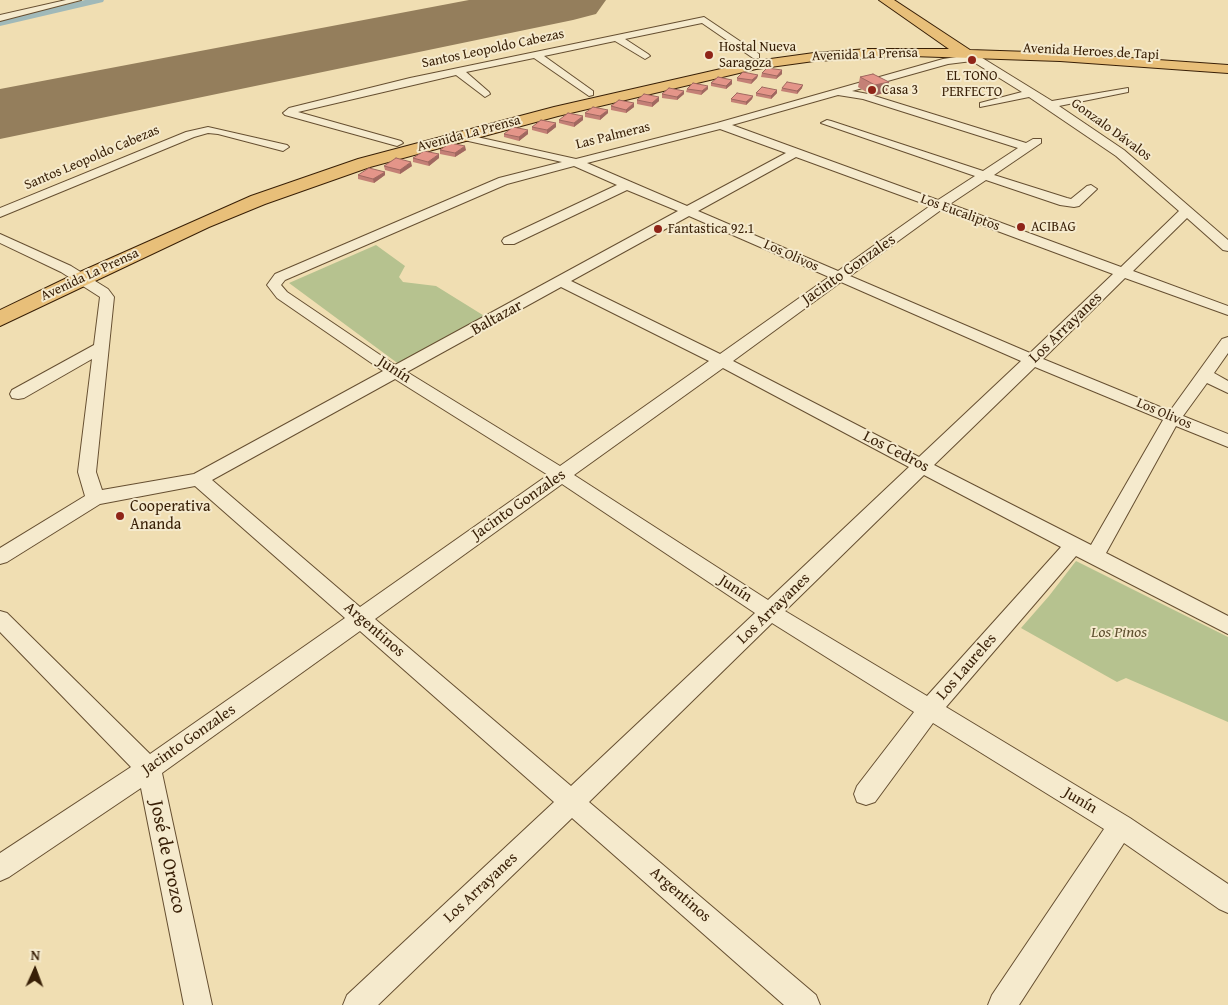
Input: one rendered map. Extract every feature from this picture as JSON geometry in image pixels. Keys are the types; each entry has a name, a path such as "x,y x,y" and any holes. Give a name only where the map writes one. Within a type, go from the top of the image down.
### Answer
{"main road":[{"path":"885,0 970,51"},
{"path":"904,0 970,51"},
{"name":"Avenida La Prensa","path":"0,318 73,274 174,219 240,193 347,157 397,143 536,105 756,56 858,45 970,51"},
{"name":"Avenida La Prensa","path":"0,301 258,200 364,163 458,136 756,65 868,52 970,51"},
{"name":"Avenida Heroes de Tapi","path":"970,51 1228,62"},
{"name":"Avenida Heroes de Tapi","path":"970,51 1125,60 1228,69"}],"street":[{"path":"0,18 77,0"},
{"name":"Santos Leopoldo Cabezas","path":"397,143 290,113 293,110 458,71 706,20 756,56"},
{"path":"617,38 645,56"},
{"name":"Las Palmeras","path":"274,285 280,277 503,181 572,161 836,93 947,61 970,51"},
{"name":"Gonzalo Dávalos","path":"970,51 1120,153 1188,210 1228,247"},
{"path":"536,55 589,93"},
{"path":"458,71 486,94"},
{"path":"1050,105 1124,90"},
{"name":"Jacinto Gonzales","path":"0,868 149,769 940,205 1032,144 864,96 836,93"},
{"path":"984,105 1031,93"},
{"path":"827,123 1070,203 1074,203 1091,189"},
{"name":"Los Eucaliptos","path":"721,124 794,153 1228,311"},
{"name":"Santos Leopoldo Cabezas","path":"0,213 190,134 208,130 218,131 283,147"},
{"name":"Los Olivos","path":"458,136 572,161 1033,360 1228,441"},
{"name":"Baltazar","path":"199,480 690,212 794,153"},
{"path":"509,241 628,185"},
{"name":"Los Arrayanes","path":"357,1005 572,802 1188,210"},
{"path":"0,238 73,274 103,292 107,297 87,472 96,498"},
{"name":"Los Cedros","path":"562,282 721,361 1075,544 1228,626"},
{"name":"Junín","path":"274,285 282,295 397,372 561,475 770,612 1121,826 1228,900"},
{"path":"1094,555 1169,424 1228,342"},
{"path":"18,394 101,347"},
{"path":"1205,375 1228,388"},
{"path":"0,557 96,498 199,480"},
{"name":"Argentinos","path":"199,480 806,1005"},
{"name":"Los Laureles","path":"866,794 930,709 1075,544"},
{"path":"0,619 149,769"},
{"name":"José de Orozco","path":"149,769 198,1005"},
{"path":"1002,1005 1121,826"}],"green space":[{"path":"376,245 405,266 399,277 403,282 436,286 486,317 400,365 289,283"},
{"name":"Los Pinos","path":"1076,561 1228,637 1228,722 1126,678 1117,682 1021,628"}],"building":[{"path":"767,68 782,70 777,76 762,73"},
{"path":"743,72 758,75 752,80 737,78"},
{"path":"873,74 889,82 875,85 860,77"},
{"path":"718,77 732,80 726,86 711,83"},
{"path":"787,82 803,85 797,91 782,88"},
{"path":"693,83 708,86 702,91 687,89"},
{"path":"762,87 777,90 771,96 756,93"},
{"path":"669,88 684,91 677,97 662,94"},
{"path":"737,93 753,96 746,102 731,99"},
{"path":"644,94 659,97 652,103 637,100"},
{"path":"619,100 634,103 626,110 611,106"},
{"path":"593,107 608,110 600,116 585,113"},
{"path":"568,113 583,116 574,123 559,120"},
{"path":"541,120 556,123 547,130 532,127"},
{"path":"513,127 528,130 519,137 504,134"},
{"path":"450,143 465,146 455,153 440,150"},
{"path":"424,151 439,154 428,162 413,158"},
{"path":"396,158 411,162 400,170 384,166"},
{"path":"369,168 385,172 373,179 358,175"}],"waterway":[{"path":"0,23 99,0"}],"runway":[{"path":"0,114 573,0"}],"place":[{"name":"Hostal Nueva Saragoza","path":"709,55"},
{"name":"EL TONO PERFECTO","path":"972,60"},
{"name":"Casa 3","path":"872,90"},
{"name":"ACIBAG","path":"1021,227"},
{"name":"Fantastica 92.1","path":"658,229"},
{"name":"Cooperativa Ananda","path":"120,516"}]}
